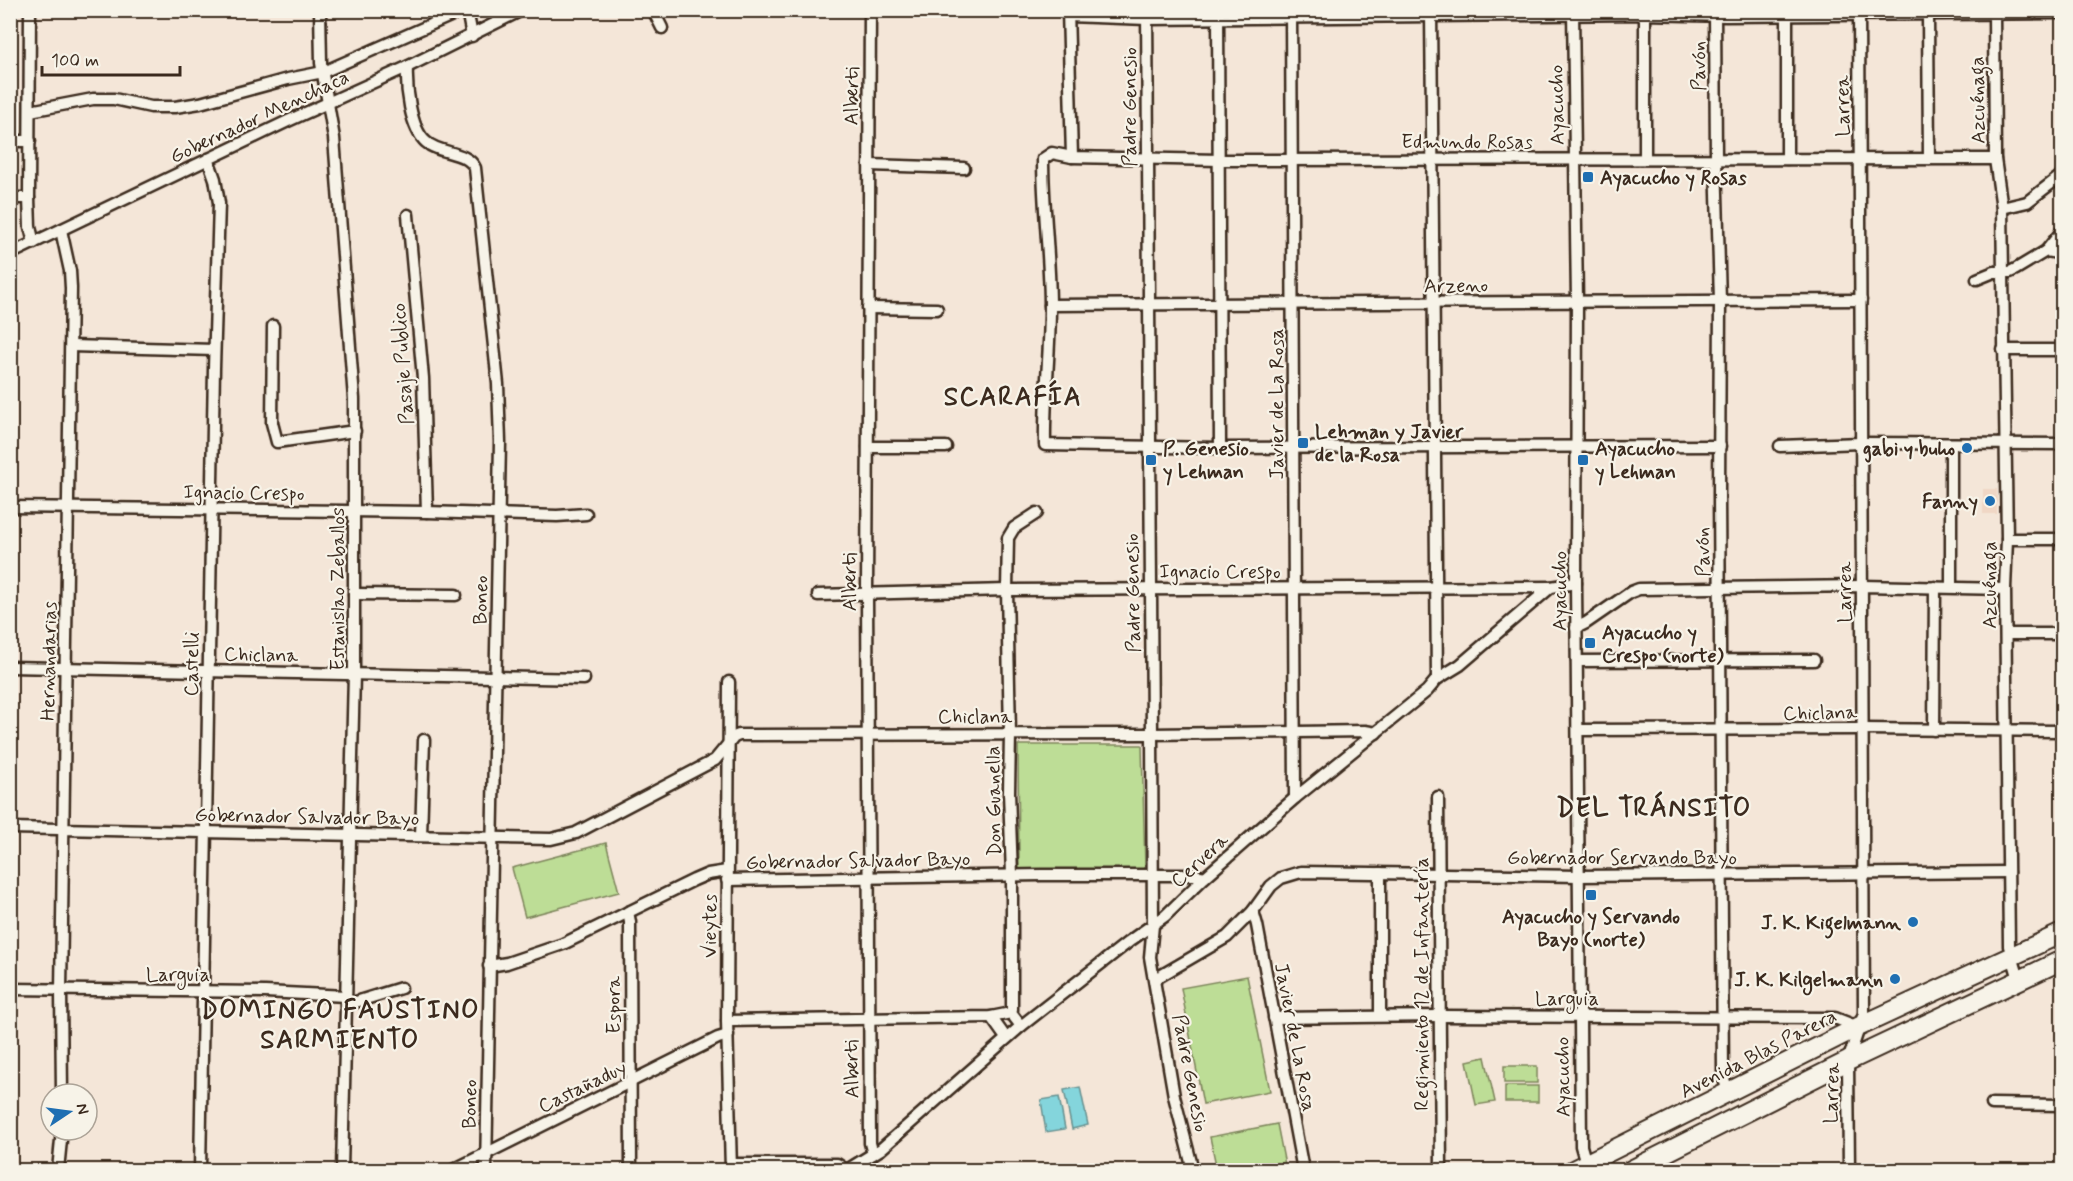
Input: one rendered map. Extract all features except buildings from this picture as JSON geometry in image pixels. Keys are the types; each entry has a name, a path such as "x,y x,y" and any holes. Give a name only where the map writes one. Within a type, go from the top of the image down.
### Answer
{"main road":[{"name":"Avenida Blas Parera","path":"1583,1168 1858,1027 2062,933"},
{"path":"1631,1170 1848,1061 2062,960"}],"street":[{"path":"30,10 29,198 30,226 34,243"},
{"name":"Estanislao Zeballos","path":"320,10 322,72 334,138 355,432 354,674 342,1170"},
{"path":"30,111 93,99 114,99 151,107 175,107 200,103 322,72 465,10 472,36"},
{"name":"Gobernador Menchaca","path":"10,254 208,159 328,105 522,10"},
{"path":"653,10 662,28"},
{"name":"Alberti","path":"870,10 867,594 870,1143 873,1154"},
{"path":"1072,157 1068,14 1928,14 1994,12 2062,14"},
{"name":"Azcuénaga","path":"1994,12 1995,159 2002,208 2007,538 2005,589 2009,946 2019,979"},
{"name":"Javier de La Rosa","path":"1291,13 1296,798"},
{"name":"Ayacucho","path":"1573,13 1577,302 1576,628 1583,1168"},
{"name":"Pavón","path":"1715,13 1720,301 1723,1075 1728,1093"},
{"path":"1787,13 1787,159"},
{"name":"Larrea","path":"1849,1170 1848,1061 1864,1013 1859,13"},
{"path":"1218,14 1220,448"},
{"path":"1431,14 1437,679"},
{"path":"1645,14 1645,159"},
{"path":"1928,14 1929,159"},
{"name":"Padre Genesio","path":"1147,15 1153,925 1150,957 1174,1096 1193,1170"},
{"name":"Boneo","path":"407,67 409,106 424,139 430,145 470,160 475,168 498,384 500,514 486,1170"},
{"path":"10,141 30,141"},
{"name":"Edmundo Rosas","path":"1050,305 1043,159 1052,153 1072,157 1220,160 1995,159"},
{"name":"Castelli","path":"200,1170 214,350 219,203 215,179 208,159"},
{"path":"869,165 963,168"},
{"path":"2002,208 2027,202 2062,175"},
{"path":"10,198 29,198"},
{"name":"Pasaje Publico","path":"408,215 423,378 427,512"},
{"name":"Hernandarias","path":"61,230 70,272 71,346 61,991 62,1082"},
{"path":"1977,279 1994,272 2003,273 2016,269 2046,251 2062,231"},
{"path":"2046,251 2062,254"},
{"name":"Arzeno","path":"1050,305 1861,300"},
{"path":"1050,305 1049,370 1044,413 1045,445 1220,448 1720,446"},
{"path":"868,308 937,309"},
{"path":"273,326 272,423 277,442 355,432"},
{"path":"71,346 214,350"},
{"path":"2003,350 2062,350"},
{"path":"1780,446 1861,443 2062,444"},
{"path":"1951,445 1951,587"},
{"path":"868,447 946,447"},
{"name":"Ignacio Crespo","path":"10,507 427,512 557,516 586,514"},
{"name":"Don Guanella","path":"1011,1013 1012,876 1008,792 1010,734 1007,590 1010,532 1037,513"},
{"path":"2007,538 2062,539"},
{"path":"1551,587 1576,583"},
{"path":"1576,628 1639,589 1862,586 2005,589"},
{"name":"Ignacio Crespo","path":"818,595 1007,590 1551,587"},
{"name":"Cervera","path":"847,1170 873,1154 1021,1026 1165,916 1205,877 1296,798 1427,691 1437,679 1460,665 1551,587"},
{"path":"1934,730 1935,587"},
{"path":"354,594 456,595"},
{"path":"2006,633 2062,634"},
{"path":"1577,661 1814,660"},
{"name":"Chiclana","path":"10,667 584,680"},
{"name":"Vieytes","path":"729,682 727,1021 731,1167"},
{"name":"Chiclana","path":"600,821 715,760 739,735 1152,734 1294,730 1376,733"},
{"name":"Chiclana","path":"1578,730 2062,731"},
{"path":"422,836 424,740"},
{"name":"Regimiento 12 de Infantería","path":"1438,797 1441,1170"},
{"name":"Gobernador Salvador Bayo","path":"10,828 558,838 600,821"},
{"name":"Gobernador Servando Bayo","path":"1155,979 1227,937 1253,910 1271,886 1289,874 1300,872 1579,876 2008,872"},
{"path":"1380,873 1380,1016"},
{"name":"Gobernador Salvador Bayo","path":"489,966 554,948 708,874 869,877 1151,875 1205,877"},
{"name":"Javier de La Rosa","path":"1253,910 1303,1170"},
{"name":"Espora","path":"628,912 630,922 631,1170"},
{"path":"346,1001 401,988"},
{"name":"Larguia","path":"10,989 265,992 346,1001"},
{"path":"727,1021 992,1017 1011,1013 1021,1026"},
{"name":"Larguia","path":"1274,1018 1380,1016 1836,1018 1858,1027"},
{"path":"992,1017 1006,1038"},
{"name":"Castañaduy","path":"453,1170 717,1038 728,1035"},
{"path":"1992,1104 2062,1105"},
{"path":"58,1170 61,1142"},
{"path":"731,1167 837,1164 847,1170"}],"shaded area":[{"name":"Fanny","path":"1983,489 1997,489 1997,514 1983,514"}],"green space":[{"path":"1018,745 1142,745 1145,870 1019,871"},
{"path":"606,843 619,892 525,917 512,868"},
{"path":"1247,976 1270,1091 1203,1104 1181,988"},
{"path":"1485,1057 1495,1102 1476,1105 1467,1061"},
{"path":"1504,1066 1537,1066 1537,1083 1504,1083"},
{"path":"1505,1086 1538,1086 1538,1102 1505,1102"},
{"path":"1277,1124 1286,1170 1217,1170 1210,1137"}],"water":[{"path":"1080,1087 1088,1125 1072,1129 1064,1090"},
{"path":"1059,1097 1065,1129 1046,1132 1041,1100"}],"place":[{"name":"Ayacucho y Rosas","path":"1588,177"},
{"name":"Lehman y Javier de la Rosa","path":"1303,443"},
{"name":"gabi y buho","path":"1967,448"},
{"name":"P. Genesio y Lehman","path":"1151,460"},
{"name":"Ayacucho y Lehman","path":"1583,460"},
{"name":"Fanny","path":"1990,501"},
{"name":"Ayacucho y Crespo (norte)","path":"1590,643"},
{"name":"Ayacucho y Servando Bayo (norte)","path":"1591,895"},
{"name":"J. K. Kigelmann","path":"1913,922"},
{"name":"J. K. Kilgelmann","path":"1895,979"}],"district":[{"name":"SCARAFÍA","path":"1013,396"},
{"name":"DEL TRÁNSITO","path":"1654,807"},
{"name":"DOMINGO FAUSTINO SARMIENTO","path":"340,1024"}]}
